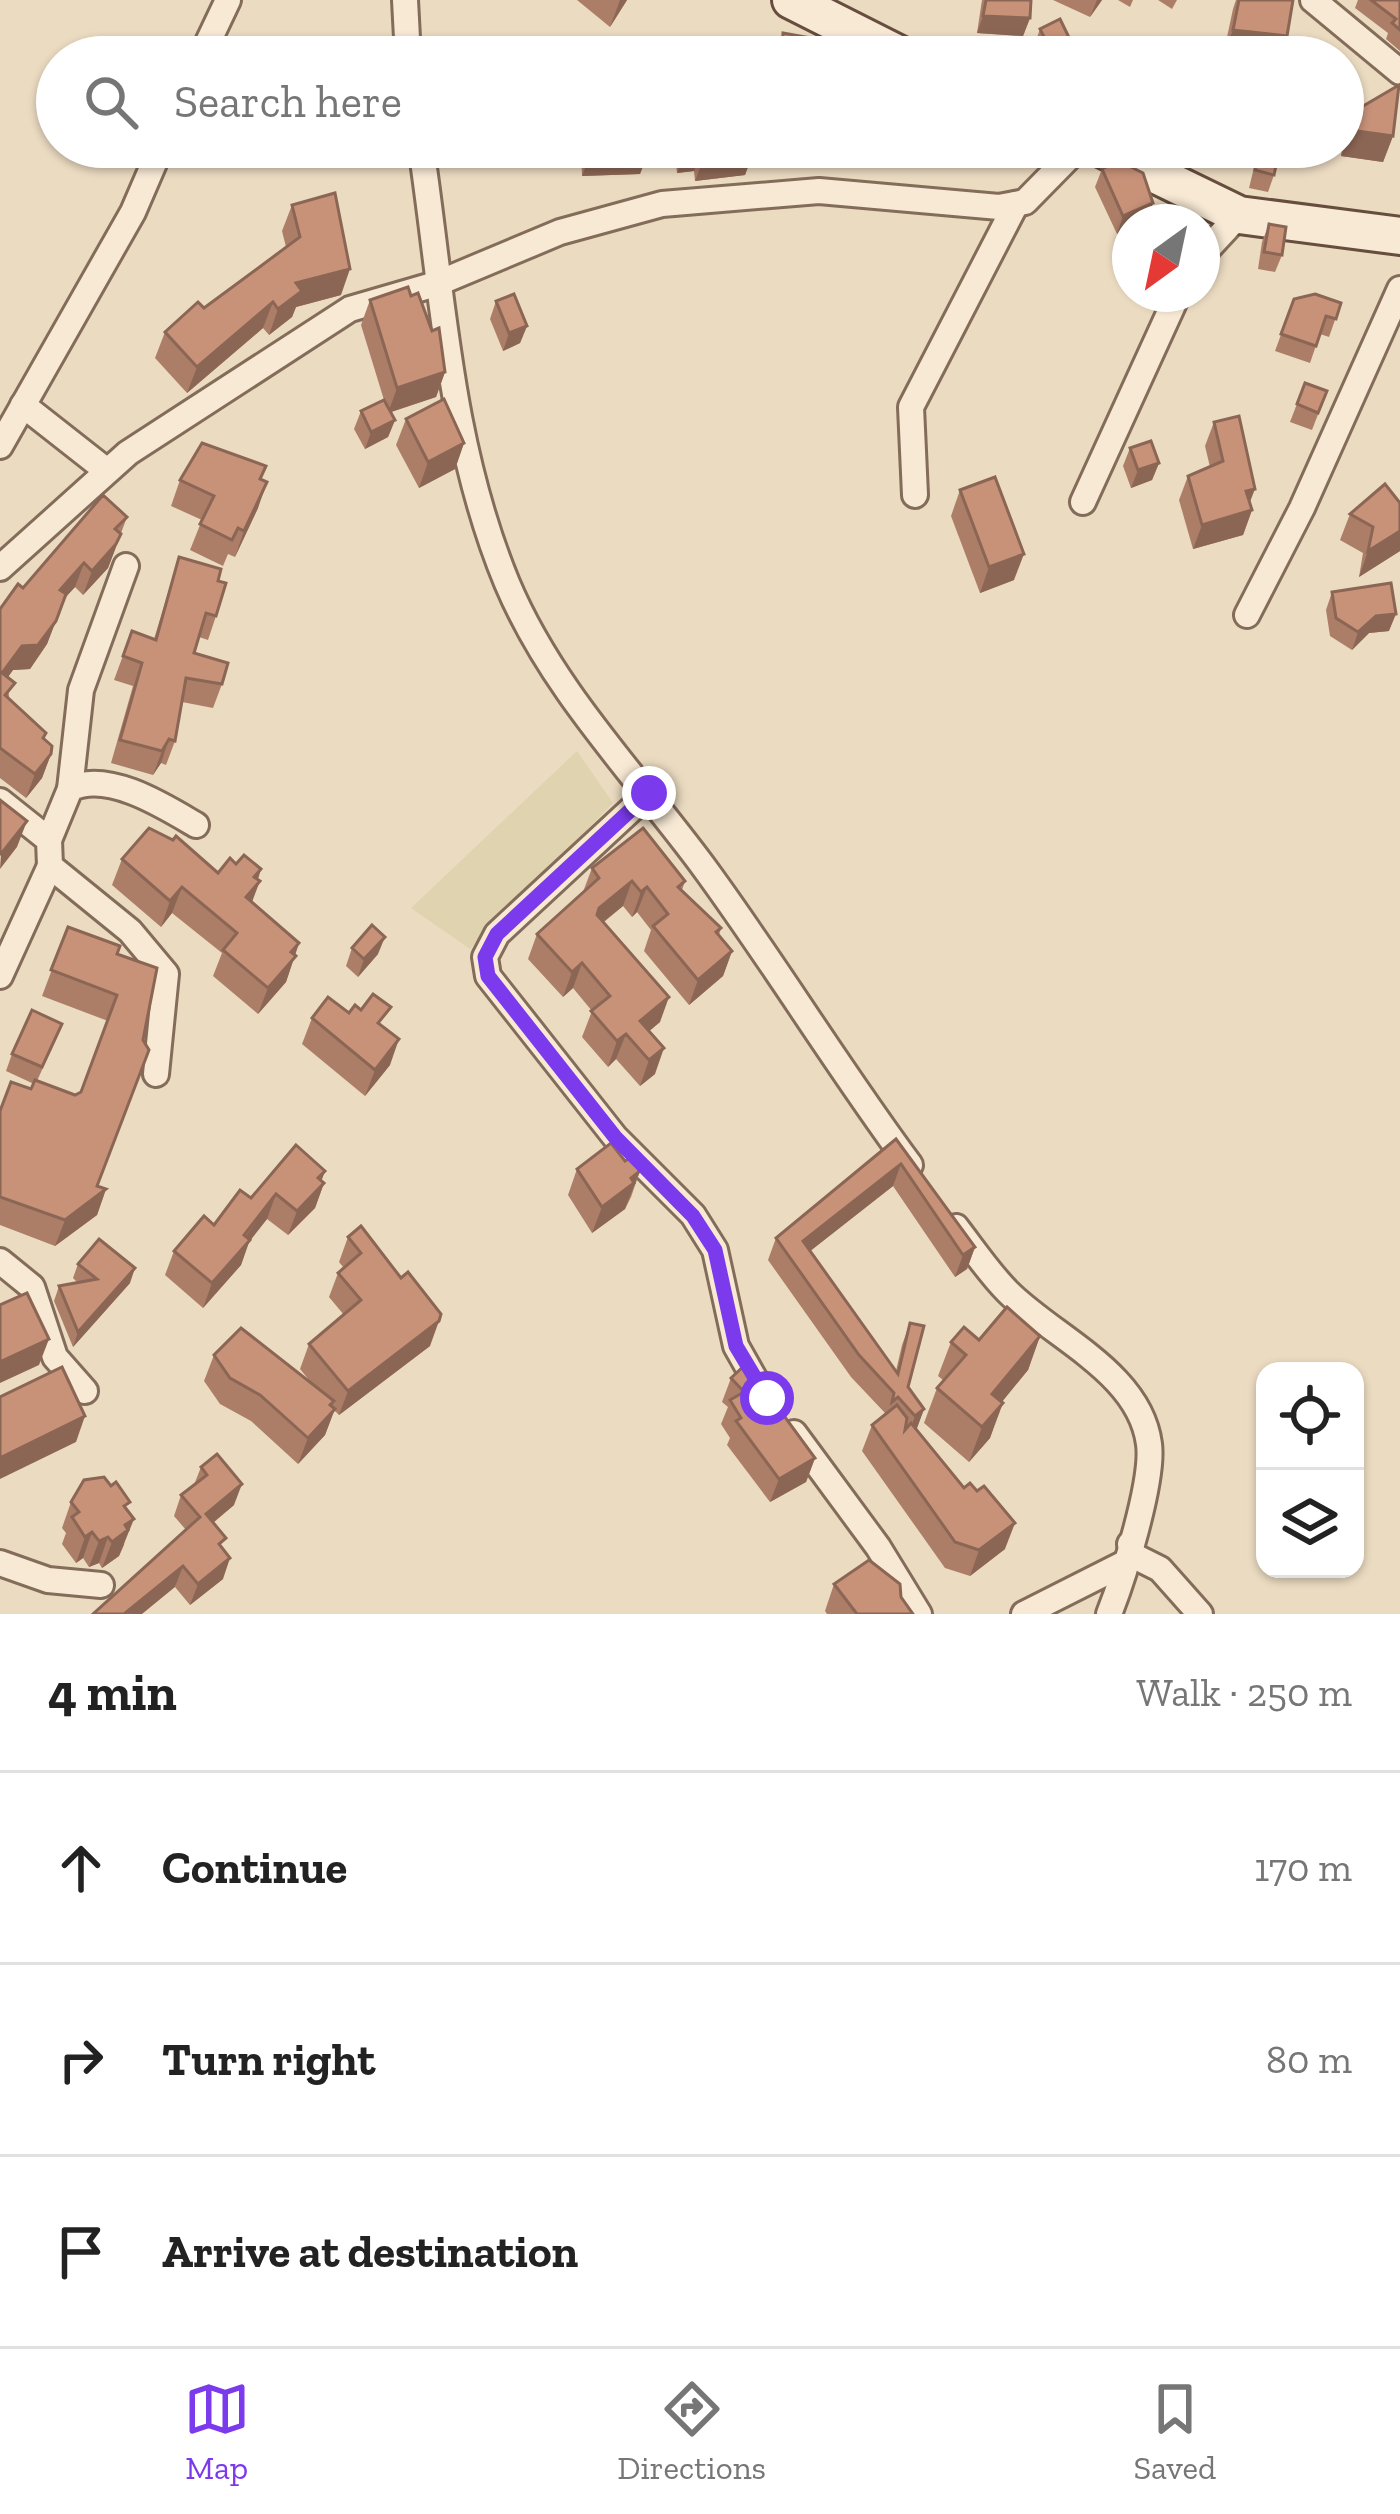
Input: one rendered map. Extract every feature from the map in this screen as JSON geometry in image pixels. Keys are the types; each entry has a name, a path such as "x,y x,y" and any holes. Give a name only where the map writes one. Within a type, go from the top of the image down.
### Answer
{"street":[{"path":"211,36 228,0"},
{"path":"405,0 407,36"},
{"path":"791,0 862,36"},
{"path":"1313,0 1356,36"},
{"path":"1364,42 1400,72"},
{"path":"0,446 133,212 151,168"},
{"path":"424,168 450,381 479,503 508,585 550,665 649,793 937,1201 1008,1292 1116,1381 1143,1418 1150,1447 1128,1553 1109,1614"},
{"path":"0,568 107,471 350,309 436,284 560,232 662,204 819,191 999,207 1016,204 1042,188 1060,168"},
{"path":"1142,168 1238,215 1400,236"},
{"path":"915,495 910,407 1016,204"},
{"path":"1220,235 1238,215"},
{"path":"1247,615 1400,289"},
{"path":"1083,502 1170,312"},
{"path":"23,405 107,471"},
{"path":"0,976 50,866 50,840 70,789 81,690 126,566"},
{"path":"70,789 102,784 140,796 196,825"},
{"path":"649,793 497,934 485,957 488,976 615,1137 693,1216 715,1250 736,1346 751,1378 878,1547 919,1614"},
{"path":"0,801 50,840"},
{"path":"50,866 130,931 166,974 156,1074"},
{"path":"0,1261 32,1287 55,1357 85,1391"},
{"path":"1024,1614 1128,1553"},
{"path":"1128,1553 1169,1577 1200,1614"},
{"path":"0,1563 48,1580 100,1586"}],"shaded area":[{"path":"577,751 613,803 470,949 411,908"}],"building":[{"path":"986,0 1031,0 1030,18 983,16"},
{"path":"1239,0 1293,0 1287,36 1233,30"},
{"path":"1371,0 1400,0 1400,30 1392,23 1396,19"},
{"path":"1060,19 1068,36 1044,36 1040,29"},
{"path":"1399,85 1393,136 1364,132 1364,106"},
{"path":"1133,168 1143,173 1153,203 1118,204 1102,169"},
{"path":"1255,168 1276,168 1274,175"},
{"path":"335,193 350,269 296,283 302,291 278,309 273,302 197,367 165,332 198,302 204,308 300,237 292,205"},
{"path":"1269,224 1286,227 1282,255 1264,252"},
{"path":"408,287 411,296 418,293 432,331 439,328 445,372 397,388 370,300"},
{"path":"514,294 527,326 509,333 496,301"},
{"path":"1315,294 1341,303 1336,319 1326,316 1316,346 1281,334 1294,299"},
{"path":"1305,383 1327,391 1318,413 1297,404"},
{"path":"444,399 464,443 428,462 406,419"},
{"path":"384,400 395,420 371,432 361,411"},
{"path":"1239,416 1255,489 1246,491 1252,510 1202,525 1188,476 1223,461 1214,422"},
{"path":"1151,441 1159,463 1138,470 1130,448"},
{"path":"202,443 266,466 260,479 267,482 244,531 238,528 232,540 200,524 214,496 180,480"},
{"path":"995,477 1024,554 989,567 960,490"},
{"path":"1385,484 1400,503 1400,531 1368,551 1373,527 1350,514"},
{"path":"103,495 127,517 115,529 121,534 116,544 92,571 84,563 60,590 66,594 56,621 38,645 22,646 2,673 15,683 5,695 46,733 43,738 52,746 35,774 0,748 0,609"},
{"path":"179,557 221,569 218,581 226,583 216,616 206,613 194,653 228,663 222,684 186,678 175,741 169,739 162,751 120,740 142,663 123,656 132,631 156,640"},
{"path":"1391,583 1396,614 1376,616 1358,632 1336,618 1332,592"},
{"path":"0,800 27,821 1,854 0,853"},
{"path":"149,828 173,840 176,836 218,873 230,858 236,864 244,855 261,869 254,877 260,881 246,897 299,943 291,952 296,956 268,988 223,950 237,933 182,887 170,901 122,859"},
{"path":"643,828 685,881 678,887 721,928 716,932 732,951 698,980 653,926 668,914 647,887 641,892 632,881 599,908 597,915 669,997 640,1021 664,1048 649,1060 626,1034 617,1041 591,1011 610,996 582,963 572,972 537,934 599,878 592,868"},
{"path":"372,925 385,937 364,959 352,948"},
{"path":"68,927 120,946 117,954 157,968 143,1040 149,1050 97,1186 106,1189 65,1220 0,1197 0,1111 11,1082 31,1089 35,1080 75,1095 81,1092 117,995 51,970"},
{"path":"373,994 391,1007 378,1023 399,1039 375,1070 312,1018 328,997 349,1013 355,1005 361,1010"},
{"path":"32,1010 62,1024 42,1067 12,1054"},
{"path":"896,1139 975,1247 963,1255 901,1164 803,1241 898,1374 910,1323 924,1326 908,1387 924,1409 915,1416 898,1397 892,1402 894,1393 859,1355 776,1238"},
{"path":"611,1143 640,1171 631,1178 634,1183 602,1207 577,1169"},
{"path":"296,1145 325,1171 318,1178 324,1183 297,1211 276,1194 244,1235 250,1240 212,1283 174,1251 204,1216 214,1225 240,1190 251,1198"},
{"path":"361,1226 401,1278 408,1272 441,1314 439,1321 348,1391 309,1344 361,1300 338,1273 361,1253 348,1237"},
{"path":"99,1239 135,1268 78,1332 59,1286 97,1279 78,1264"},
{"path":"27,1293 49,1339 0,1362 0,1305"},
{"path":"1007,1307 1040,1336 992,1394 1003,1403 982,1427 937,1388 966,1355 951,1342 964,1327 979,1340"},
{"path":"241,1328 334,1401 330,1405 335,1409 308,1438 260,1395 230,1378 214,1355"},
{"path":"746,1364 815,1458 779,1479 736,1421 741,1418 730,1400 744,1392 731,1378"},
{"path":"62,1367 85,1416 0,1458 0,1397"},
{"path":"897,1405 907,1418 905,1430 911,1423 964,1488 970,1483 977,1491 984,1486 1015,1523 979,1550 955,1542 872,1425"},
{"path":"217,1454 242,1484 206,1514 226,1538 219,1544 230,1558 198,1584 183,1566 124,1614 93,1614 200,1517 181,1495 207,1475 201,1467"},
{"path":"104,1477 111,1486 116,1482 130,1502 124,1506 134,1519 112,1542 108,1537 99,1541 92,1532 85,1537 72,1517 79,1512 71,1502 84,1480"},
{"path":"869,1560 900,1584 901,1597 913,1614 857,1614 834,1584"}],"route":[{"path":"649,793 497,934 485,957 488,976 615,1137 693,1216 715,1250 736,1346 767,1398"}]}
